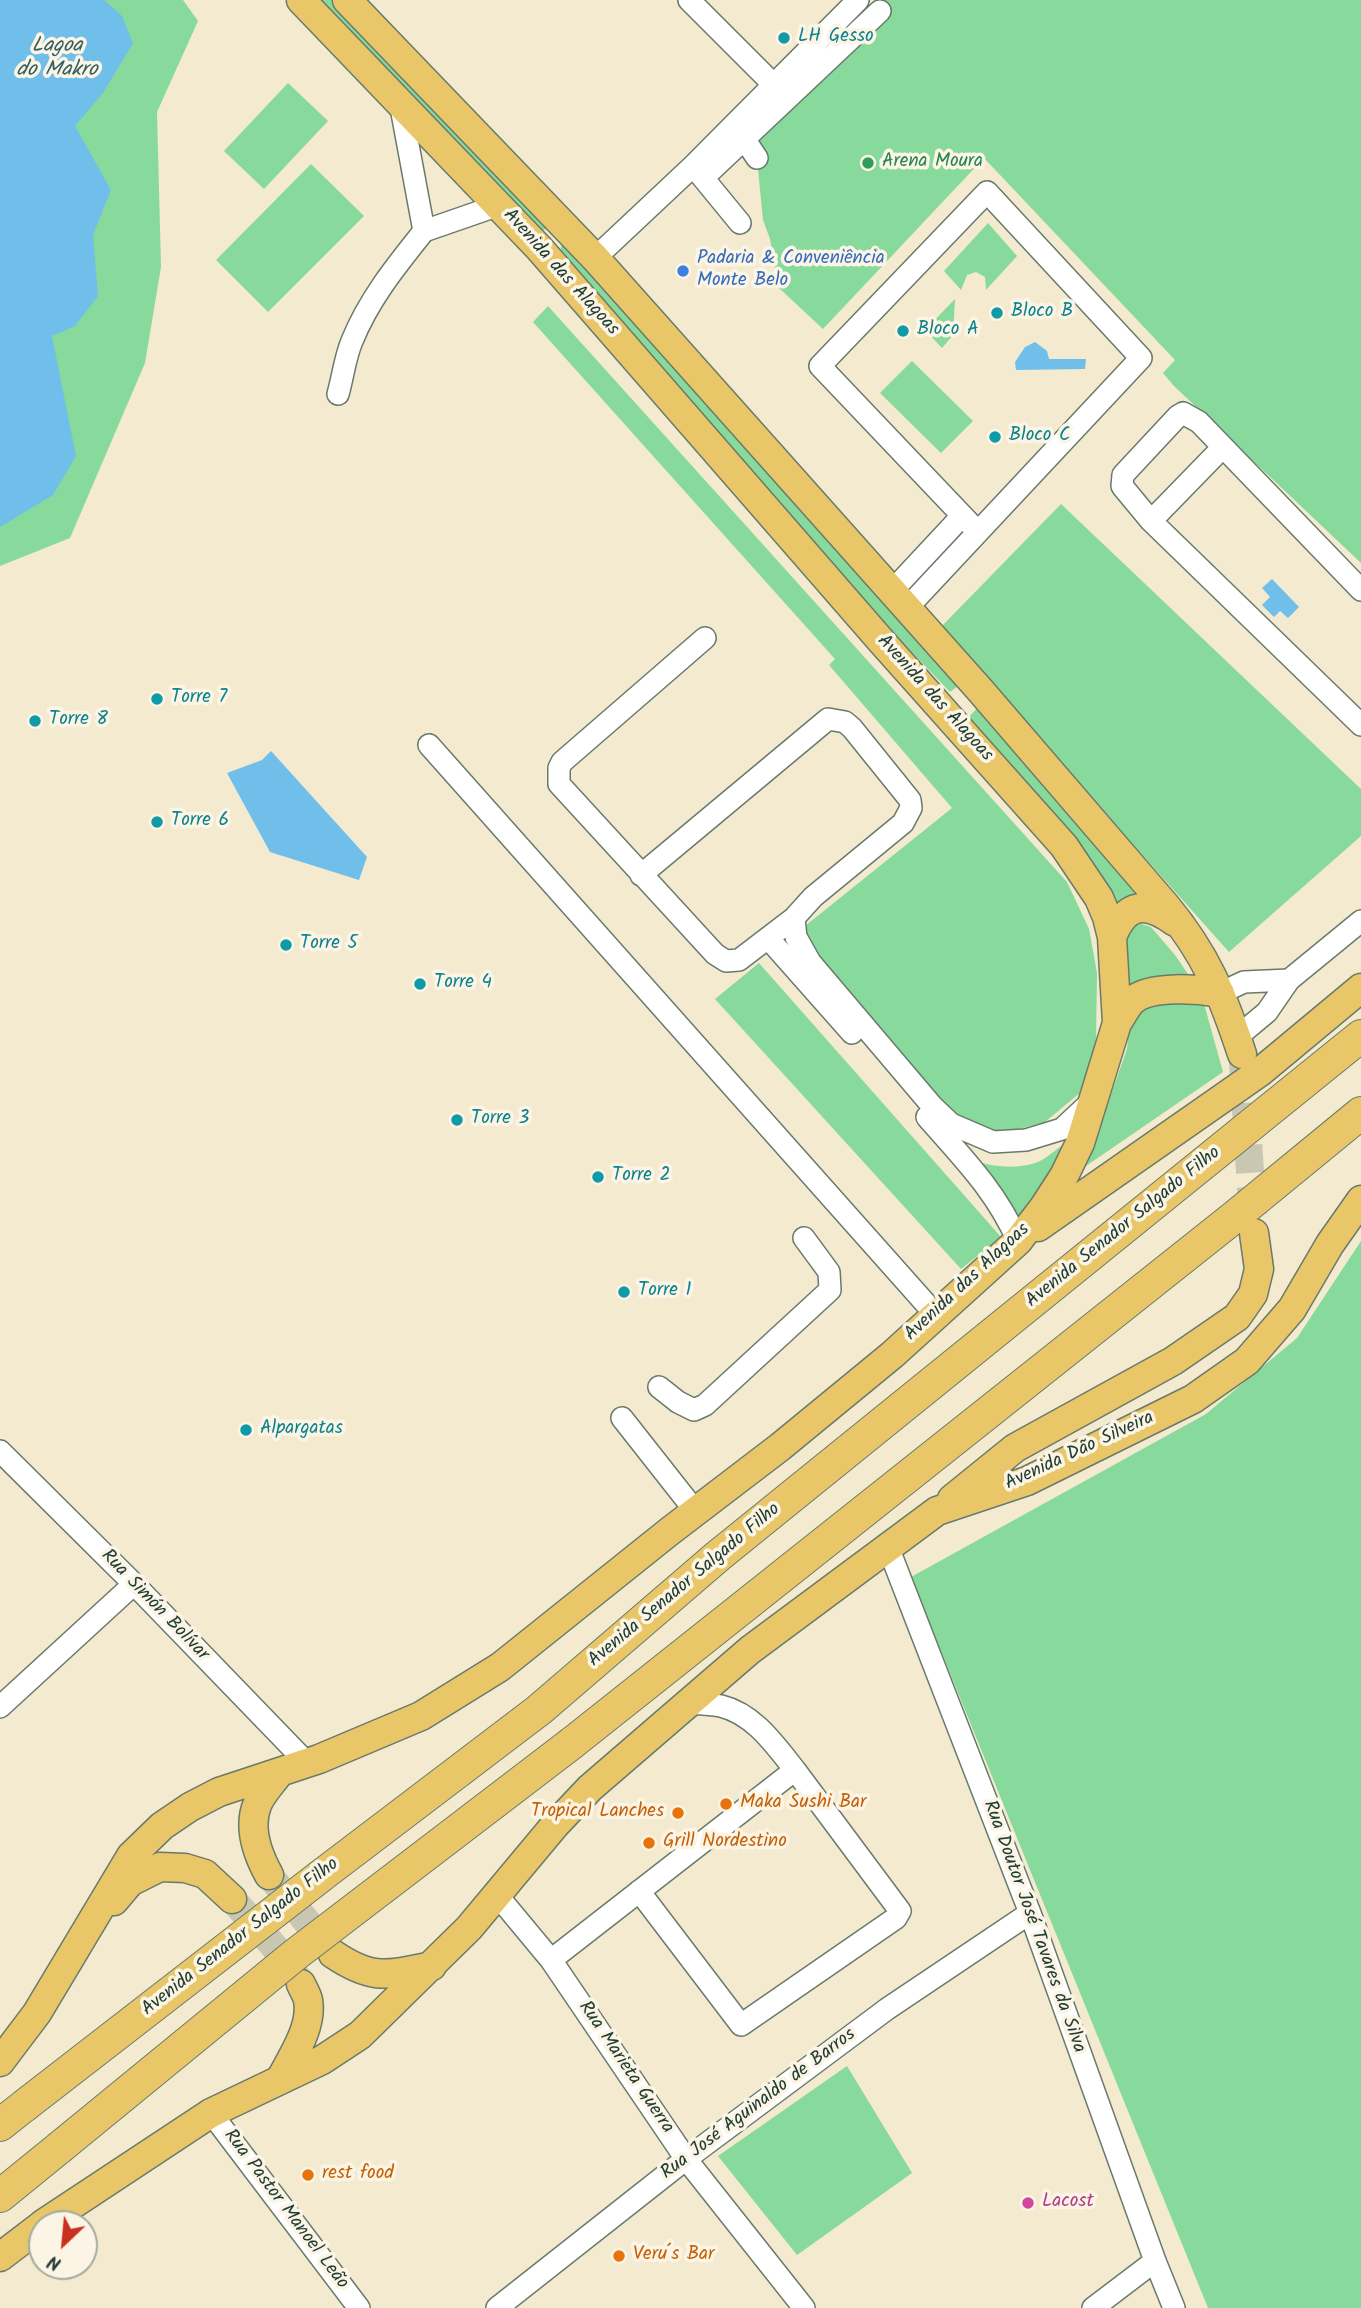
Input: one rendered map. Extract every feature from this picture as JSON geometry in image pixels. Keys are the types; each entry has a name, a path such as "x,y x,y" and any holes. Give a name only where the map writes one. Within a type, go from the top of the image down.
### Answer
{"highway":[{"name":"Avenida Senador Salgado Filho","path":"12,2116 539,1710 718,1556 1361,1036"},
{"path":"0,2196 296,1954 572,1743 1233,1218 1361,1113"}],"main road":[{"name":"Avenida das Alagoas","path":"300,0 540,247 883,643 1064,846 1099,898 1112,937 1117,1023 1080,1143 1044,1207 1018,1241 892,1354 780,1447 696,1512"},
{"name":"Avenida das Alagoas","path":"346,0 595,258 980,690 1186,930 1212,972 1232,1020 1239,1046"},
{"path":"540,247 564,226"},
{"path":"883,643 943,694 953,698 967,698 980,690"},
{"path":"1112,937 1118,922 1126,913 1142,907 1167,916 1186,930"},
{"path":"1117,1023 1134,1000 1160,991 1191,988 1220,993"},
{"path":"1018,1241 1260,1072 1361,988"},
{"name":"Avenida Dão Silveira","path":"688,1703 750,1650 937,1511 1039,1475 1193,1399 1247,1361 1292,1308 1330,1244 1361,1200"},
{"path":"937,1511 1015,1448 1173,1361 1237,1317 1253,1294 1259,1269 1254,1233"},
{"path":"0,2062 37,2013 131,1856 162,1826 219,1792 369,1740 421,1716 500,1667 696,1512"},
{"path":"63,2210 211,2113 322,2060 360,2035 469,1928 555,1825 590,1788 688,1703"},
{"path":"269,1875 257,1853 254,1827 257,1806 279,1773"},
{"path":"84,1938 130,1882 160,1867 185,1868 205,1874 232,1899"},
{"path":"333,1954 353,1967 373,1974 390,1974 432,1966"},
{"path":"280,2080 300,2044 308,2015 308,2000 302,1984"},
{"path":"0,2257 28,2235"}],"street":[{"path":"689,0 774,85"},
{"path":"699,172 774,85 858,0"},
{"path":"595,258 699,172 745,139 880,11"},
{"path":"400,102 424,231"},
{"path":"745,139 757,158"},
{"path":"699,172 740,223"},
{"path":"899,600 977,531 1141,358 987,192 820,366 977,531"},
{"path":"338,394 350,344 368,307 378,289 424,231 499,205"},
{"path":"1361,590 1199,422 1183,413 1124,475 1122,486 1151,521 1361,725"},
{"path":"1151,521 1222,448"},
{"path":"899,600 962,516"},
{"path":"641,876 828,719 845,722 852,728 910,800 911,808 903,823 813,897 794,918 739,960 726,961 715,954 641,876 559,784 559,768 562,762 705,638"},
{"path":"429,745 935,1314"},
{"path":"794,918 796,937 810,962 933,1107 951,1124 993,1142 1026,1140 1062,1129 1096,1097"},
{"path":"1239,1046 1289,980 1361,921"},
{"path":"768,938 987,1185 1006,1213 1018,1241"},
{"path":"1220,993 1244,982 1289,980"},
{"path":"659,1387 678,1402 694,1410 705,1405 830,1290 830,1272 804,1238"},
{"path":"622,1418 696,1512"},
{"name":"Rua Simón Bolívar","path":"0,1451 134,1584 307,1763"},
{"name":"Rua Doutor José Tavares da Silva","path":"888,1547 1030,1913 1174,2308"},
{"path":"0,1707 134,1584"},
{"path":"639,1891 741,2025 896,1919 900,1911 795,1770 750,1719 720,1706 688,1703"},
{"path":"551,1959 795,1770"},
{"name":"Rua Marieta Guerra","path":"497,1895 551,1959 685,2159 804,2308"},
{"name":"Rua José Aguinaldo de Barros","path":"497,2308 685,2159 887,2009 1030,1913"},
{"name":"Rua Pastor Manoel Leão","path":"211,2113 359,2308"},
{"path":"1093,2308 1155,2262"}],"green space":[{"path":"0,0 183,0 198,21 157,112 161,267 145,363 70,538 0,566"},
{"path":"311,0 334,0 550,221 548,229 532,232"},
{"path":"875,0 1361,0 1361,563 1174,386 1163,373 1175,360 984,158 823,329 779,288 770,239 763,220 757,159 749,129"},
{"path":"288,83 328,121 264,189 224,151"},
{"path":"311,164 364,216 268,312 216,260"},
{"path":"988,223 1017,256 986,290 985,277 976,272 967,275 961,290 944,271"},
{"path":"572,241 962,683 950,692 898,638 883,631 560,259 561,246"},
{"path":"955,299 953,335 942,348 925,330"},
{"path":"548,306 1067,882 1089,929 1097,973 1096,1040 1081,1092 1045,1122 1007,1132 968,1127 943,1111 800,954 800,930 952,808 829,665 835,659 533,322"},
{"path":"912,361 973,421 941,453 880,393"},
{"path":"1061,504 1361,789 1361,836 1229,952 940,628"},
{"path":"981,704 1142,898 1113,906 966,720"},
{"path":"1132,921 1151,927 1175,955 1201,993 1223,1072 1086,1166 1127,1049 1130,1020 1124,930"},
{"path":"759,963 1001,1237 961,1269 715,999"},
{"path":"1063,1145 1050,1182 1012,1227 968,1159 1001,1166 1027,1165 1042,1160"},
{"path":"1361,1241 1361,2308 1208,2308 911,1577 1206,1414 1297,1338"},
{"path":"847,2066 912,2173 797,2255 718,2156"}],"water":[{"name":"Lagoa do Makro","path":"0,0 104,0 122,16 133,43 103,93 75,126 111,190 93,235 98,296 75,326 52,336 76,456 53,495 0,527"},
{"path":"1035,342 1047,351 1049,359 1086,359 1085,369 1016,370 1015,362 1025,347"},
{"path":"1272,579 1299,607 1288,618 1280,611 1274,617 1262,605 1270,597 1262,588"},
{"path":"271,751 367,857 359,880 270,852 227,773 262,760"}],"tunnel":[{"path":"1243,1061 1253,1220"},
{"path":"269,1875 333,1954"},
{"path":"232,1899 273,1945 298,1979"}],"place":[{"name":"LH Gesso","path":"784,38"},
{"name":"Arena Moura","path":"868,163"},
{"name":"Padaria & Conveniência Monte Belo","path":"683,271"},
{"name":"Bloco B","path":"997,313"},
{"name":"Bloco A","path":"903,331"},
{"name":"Bloco C","path":"995,437"},
{"name":"Torre 7","path":"157,699"},
{"name":"Torre 8","path":"35,721"},
{"name":"Torre 6","path":"157,822"},
{"name":"Torre 5","path":"286,945"},
{"name":"Torre 4","path":"420,984"},
{"name":"Torre 3","path":"457,1120"},
{"name":"Torre 2","path":"598,1177"},
{"name":"Torre 1","path":"624,1292"},
{"name":"Alpargatas","path":"246,1430"},
{"name":"Maka Sushi Bar","path":"726,1804"},
{"name":"Tropical Lanches","path":"678,1813"},
{"name":"Grill Nordestino","path":"649,1843"},
{"name":"rest food","path":"308,2175"},
{"name":"Lacost","path":"1028,2203"},
{"name":"Veru´s Bar","path":"619,2256"}]}
